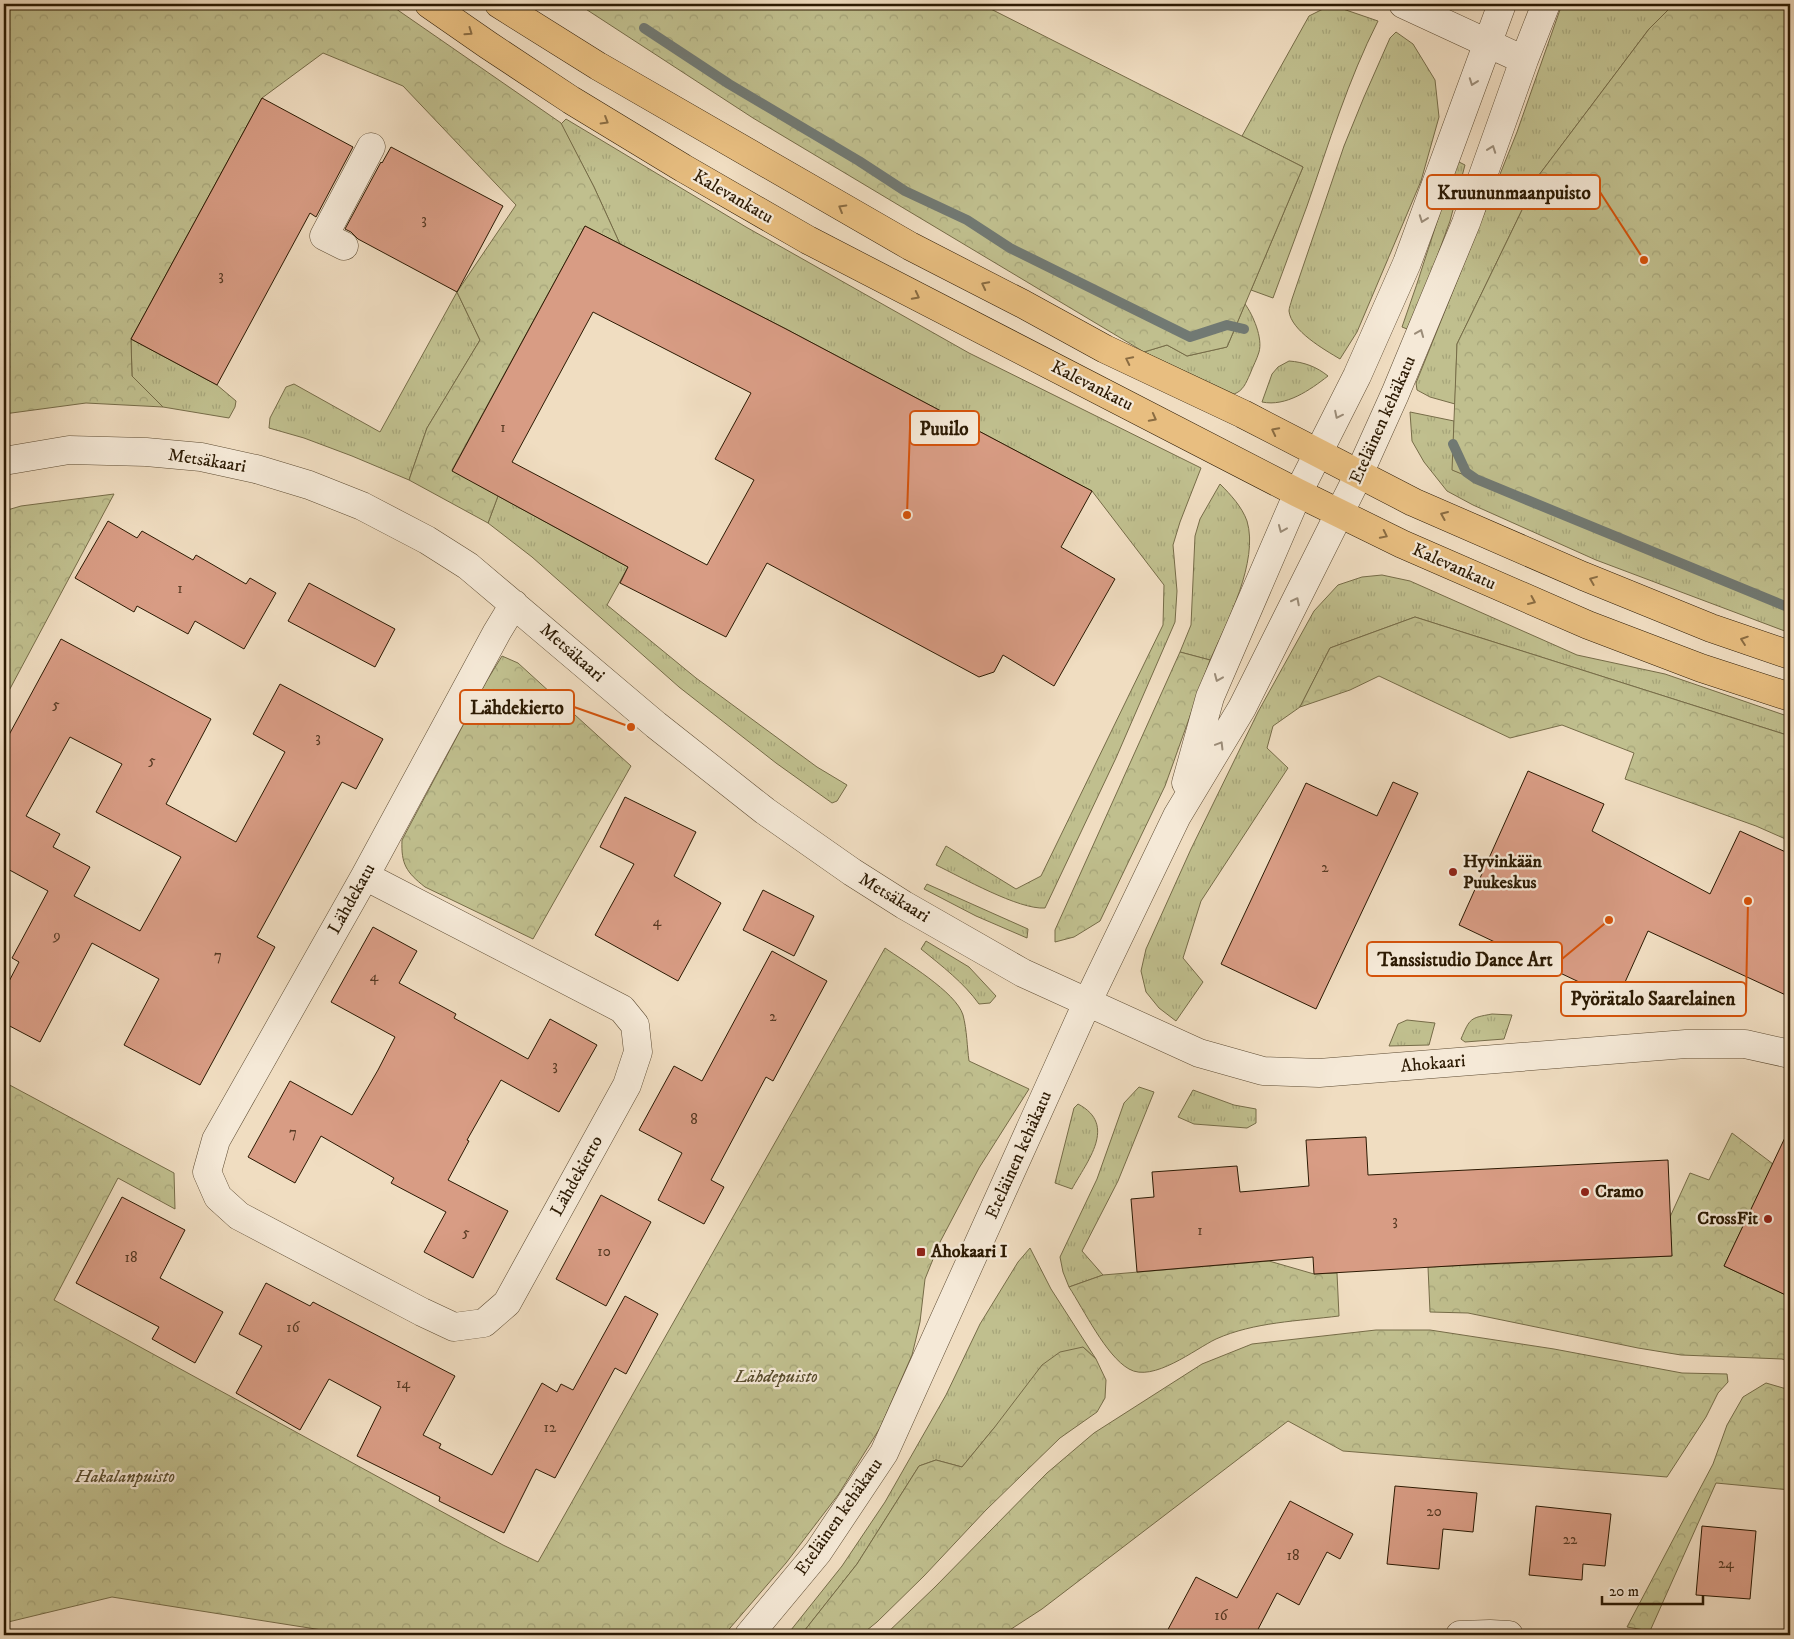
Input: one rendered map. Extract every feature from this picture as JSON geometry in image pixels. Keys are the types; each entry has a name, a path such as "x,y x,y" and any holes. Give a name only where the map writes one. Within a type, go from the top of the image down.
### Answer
{"main road":[{"name":"Kalevankatu","path":"429,4 571,100 683,168 808,240 1298,493 1402,544 1588,625 1701,668 1790,697"},
{"path":"499,4 598,66 910,246 1105,349 1243,414 1413,502 1583,576 1711,628 1790,655"}],"street":[{"path":"1403,4 1524,60"},
{"name":"Eteläinen kehäkatu","path":"1177,816 1210,697 1298,493 1357,376 1407,263 1502,4"},
{"name":"Eteläinen kehäkatu","path":"750,1635 818,1552 884,1453 1088,1003 1177,816 1242,708 1359,474 1395,394 1466,223 1546,4"},
{"path":"344,246 324,236 371,148"},
{"name":"Metsäkaari","path":"4,461 69,450 146,452 201,457 256,469 309,485 362,506 419,536 468,566 656,725 765,811 852,872 904,905 1023,973 1088,1003"},
{"name":"Lähdekatu","path":"218,1198 207,1172 216,1140 365,876 496,632 514,604"},
{"name":"Lähdekierto","path":"218,1198 238,1216 422,1312 454,1327 484,1323 507,1303 626,1085 638,1052 636,1025 622,1009 365,876"},
{"name":"Ahokaari","path":"1088,1003 1199,1053 1263,1071 1319,1073 1686,1044 1745,1044 1790,1054"},
{"path":"1460,1635 1509,1635"}],"green space":[{"path":"4,4 389,4 561,123 594,187 620,244 585,226 452,470 498,496 488,523 409,480 427,428 480,340 457,292 516,205 403,86 323,53 262,98 131,339 132,376 163,407 86,403 4,414"},
{"path":"578,4 981,4 1303,167 1227,347 1187,356 1167,345 1144,352 753,118"},
{"path":"1562,4 1674,4 1649,29 1539,175 1457,344 1455,404 1430,397 1417,390 1416,383 1517,132"},
{"path":"1674,4 1790,4 1790,608 1452,470 1457,344 1539,175 1649,29"},
{"path":"1323,9 1343,9 1378,21 1348,89 1273,298 1251,290 1303,167 1242,136 1309,16"},
{"path":"1396,32 1413,44 1435,80 1439,117 1421,181 1357,332 1340,359 1302,333 1291,318 1289,310 1344,146 1390,38"},
{"path":"566,119 746,227 969,353 1201,468 1173,545 1177,591 1175,622 1116,758 1045,908 1021,904 936,865 946,846 1016,889 1041,876 1163,625 1164,585 1092,491 786,329 620,244 594,187 561,124"},
{"path":"1457,161 1465,165 1450,221 1429,279 1407,329 1402,327"},
{"path":"457,292 480,340 427,428 409,480 304,438 269,428 270,418 286,387 294,384 380,432"},
{"path":"1245,304 1256,327 1260,346 1247,380 1242,389 1237,393 1234,394 1144,352 1167,345 1187,356 1227,347"},
{"path":"131,339 217,385 236,401 229,418 163,407 132,376"},
{"path":"1289,361 1300,362 1328,376 1306,392 1289,400 1271,403 1262,402 1272,374 1278,367"},
{"path":"1410,412 1454,421 1453,470 1790,608 1790,633 1596,560 1473,505 1447,491 1424,462 1412,441"},
{"path":"1220,484 1245,516 1250,537 1249,554 1239,592 1210,660 1180,652 1191,625 1195,536 1200,519"},
{"path":"114,494 4,700 4,511 21,506"},
{"path":"498,496 628,567 607,605 696,678 817,767 847,785 837,801 832,803 776,763 679,687 532,557 488,523"},
{"path":"1382,575 1410,581 1577,655 1665,674 1790,717 1790,736 1415,617 1330,648 1300,707 1273,726 1267,748 1288,768 1201,901 1183,958 1203,982 1176,1021 1159,1008 1146,992 1141,971 1146,949 1191,849 1258,712 1314,611 1338,585 1362,577"},
{"path":"1415,617 1790,736 1790,841 1756,826 1625,779 1634,753 1562,725 1510,738 1379,676 1350,690 1300,707 1330,648"},
{"path":"1180,652 1210,660 1165,786 1100,921 1074,937 1055,942 1055,930"},
{"path":"502,656 518,663 631,766 533,939 425,887 409,872 402,855 402,840 486,682"},
{"path":"927,884 1028,929 1027,938 976,916 924,889"},
{"path":"926,941 969,967 996,996 990,1003 979,1004 960,982 921,949"},
{"path":"885,948 941,987 958,1006 963,1015 969,1061 1029,1089 979,1168 940,1242 925,1279 920,1322 912,1355 880,1428 838,1495 786,1563 724,1635 362,1635 112,1597 4,1623 4,1082 174,1173 175,1209 118,1178 54,1300 503,1545 538,1562"},
{"path":"1492,1014 1512,1015 1504,1039 1465,1042 1461,1039 1472,1020"},
{"path":"1407,1020 1435,1023 1429,1045 1389,1046 1398,1024"},
{"path":"1139,1087 1154,1092 1118,1181 1082,1251 1103,1275 1069,1287 1060,1257 1097,1179 1124,1103"},
{"path":"1193,1090 1234,1105 1256,1109 1256,1123 1247,1128 1194,1124 1178,1117"},
{"path":"1078,1104 1090,1113 1096,1122 1098,1133 1091,1155 1072,1189 1055,1183 1074,1108"},
{"path":"1732,1133 1773,1164 1724,1266 1790,1297 1790,1362 1782,1359 1681,1355 1468,1313 1430,1312 1428,1267 1671,1256 1670,1217 1690,1173 1709,1180"},
{"path":"1030,1248 1051,1289 1096,1359 1083,1347 994,1428 962,1467 936,1460 919,1466 857,1564 801,1635 787,1635 842,1566 885,1502 946,1395 980,1324 1018,1262"},
{"path":"1269,1261 1314,1274 1337,1273 1339,1316 1277,1323 1231,1333 1216,1339 1174,1363 1150,1372 1139,1372 1129,1369 1120,1363 1096,1332 1069,1287 1103,1275"},
{"path":"1376,1330 1430,1330 1554,1349 1682,1373 1727,1374 1728,1382 1718,1393 1706,1417 1667,1477 1343,1451 1288,1421 1042,1609 1002,1635 885,1635 1047,1473 1094,1433 1202,1364 1252,1344"},
{"path":"1083,1347 1096,1359 1106,1380 1105,1398 1097,1412 1060,1438 986,1510 924,1576 861,1635 801,1635 857,1564 919,1466 936,1460 962,1467 1042,1365 1060,1352"},
{"path":"1766,1383 1790,1390 1790,1490 1716,1483 1650,1631 1627,1627 1713,1464 1727,1425 1743,1397"}],"building":[{"path":"262,98 353,147 316,217 310,213 217,385 131,339"},
{"path":"391,147 503,206 457,292 358,239 345,229"},
{"path":"585,226 786,329 1092,491 1061,547 1115,579 1054,686 1003,655 994,672 979,677 767,563 726,637 620,583 628,567 452,471","holes":["593,312 751,393 715,459 754,480 707,565 512,462"]},
{"path":"108,521 137,538 142,531 193,560 196,555 246,584 250,578 276,593 244,649 195,621 188,634 137,606 134,612 75,578"},
{"path":"309,583 395,629 375,667 288,621"},
{"path":"61,639 211,719 166,804 236,842 285,752 253,734 280,684 383,739 356,789 342,782 257,937 275,947 200,1085 124,1045 159,979 92,943 40,1042 4,1023 4,991 19,962 12,958 48,891 4,867 4,744","holes":["70,737 122,764 96,812 181,857 140,931 74,896 90,867 53,847 60,834 26,816"]},
{"path":"1528,771 1604,804 1592,831 1710,894 1740,831 1790,854 1790,997 1648,931 1617,1000 1459,925"},
{"path":"1393,782 1418,793 1316,1009 1221,964 1306,783 1377,816"},
{"path":"625,797 696,832 674,876 721,903 678,981 595,935 634,864 600,847"},
{"path":"763,890 814,916 794,956 743,930"},
{"path":"373,927 417,951 399,983 456,1014 454,1018 528,1059 550,1019 597,1045 559,1112 501,1080 467,1140 469,1141 448,1180 508,1211 473,1278 424,1252 446,1212 391,1183 394,1178 321,1136 295,1183 248,1157 290,1081 352,1115 378,1070 395,1037 331,1002"},
{"path":"772,951 827,981 773,1081 766,1077 711,1180 724,1187 704,1224 658,1200 682,1153 639,1130 674,1066 702,1081"},
{"name":"CrossFit","path":"1790,1127 1790,1297 1724,1266"},
{"path":"1366,1137 1368,1175 1668,1160 1672,1256 1314,1274 1313,1257 1137,1272 1131,1199 1154,1197 1152,1172 1237,1166 1240,1192 1309,1186 1306,1140"},
{"path":"601,1195 651,1222 606,1306 556,1279"},
{"path":"122,1197 185,1230 160,1278 223,1312 195,1363 152,1339 159,1327 76,1283"},
{"path":"266,1283 310,1306 313,1302 455,1376 423,1435 441,1444 439,1448 492,1475 542,1383 557,1392 561,1384 573,1390 625,1296 658,1314 626,1374 615,1368 555,1478 536,1469 504,1533 439,1501 440,1497 357,1456 381,1407 329,1379 300,1430 236,1393 262,1346 239,1334"},
{"path":"1395,1486 1477,1493 1473,1532 1443,1529 1439,1569 1387,1564"},
{"path":"1290,1501 1353,1534 1340,1559 1327,1552 1299,1605 1277,1593 1255,1635 1165,1635 1196,1577 1237,1598"},
{"path":"1536,1506 1611,1514 1605,1566 1583,1564 1582,1580 1529,1575"},
{"path":"1702,1526 1756,1531 1750,1599 1696,1595"}],"waterway":[{"path":"644,28 729,84 859,161 905,191 967,220 1010,248 1190,337 1227,325 1244,329"},
{"path":"1453,444 1466,472 1476,479 1790,608"}],"place":[{"name":"Kruununmaanpuisto","path":"1644,260"},
{"name":"Puuilo","path":"907,515"},
{"name":"Lähdekierto","path":"631,727"},
{"name":"Hyvinkään Puukeskus","path":"1453,872"},
{"name":"Pyörätalo Saarelainen","path":"1748,901"},
{"name":"Tanssistudio Dance Art","path":"1609,920"},
{"name":"Cramo","path":"1585,1192"},
{"name":"CrossFit","path":"1768,1219"},
{"name":"Ahokaari I","path":"921,1252"}],"park label":[{"name":"Lähdepuisto","path":"776,1377"},
{"name":"Hakalanpuisto","path":"125,1477"}]}
